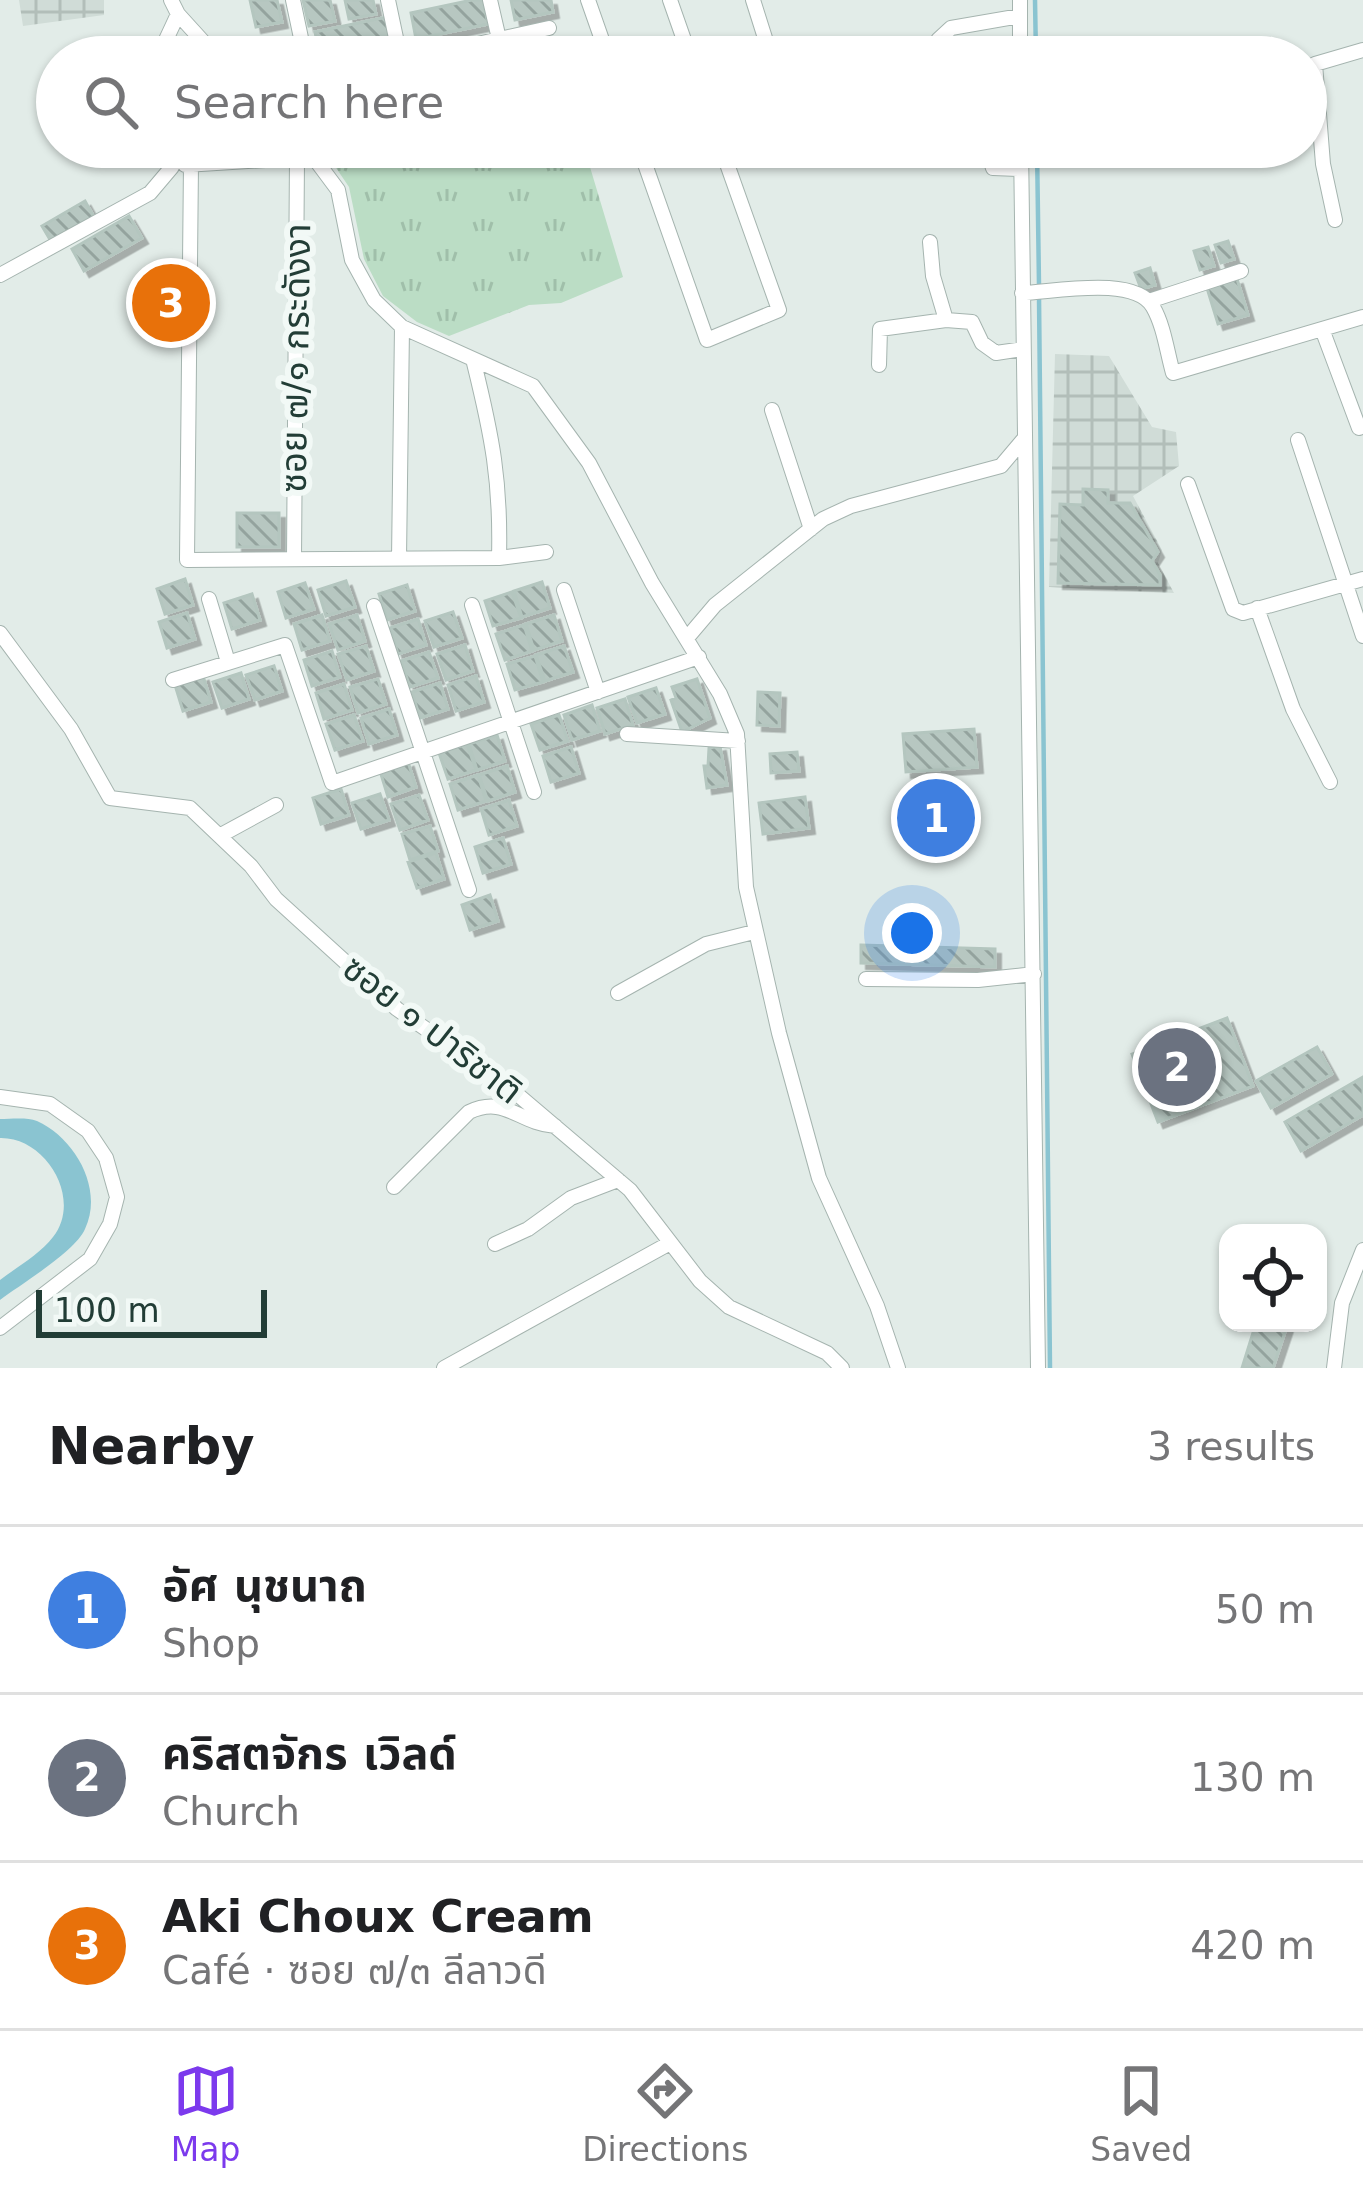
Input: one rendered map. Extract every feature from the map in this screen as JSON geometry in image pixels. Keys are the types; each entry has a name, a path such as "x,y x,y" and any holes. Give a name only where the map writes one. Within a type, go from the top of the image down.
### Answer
{"street":[{"path":"293,0 301,36"},
{"path":"388,0 396,36"},
{"path":"490,0 498,36"},
{"path":"588,0 601,36"},
{"path":"670,0 683,36"},
{"path":"753,0 764,36"},
{"path":"165,36 175,7"},
{"path":"175,7 200,36"},
{"path":"942,36 951,28 1020,8"},
{"path":"513,36 549,28"},
{"path":"1327,60 1363,50"},
{"path":"0,275 150,193 171,168"},
{"path":"190,168 187,560 499,558 546,552"},
{"name":"ซอย ๗/๑ กระดังงา","path":"293,559 304,168"},
{"path":"319,168 338,190 352,260 374,300 402,327 533,386 589,463 652,583 720,694 738,742 746,887 754,932 819,1178 878,1306 893,1367"},
{"path":"646,168 707,340 778,310 729,168"},
{"path":"993,168 1021,169 1034,292 1023,350 1038,1368"},
{"path":"1324,168 1335,220"},
{"path":"930,242 933,276 946,320"},
{"path":"1150,301 1241,272"},
{"path":"1034,292 1134,291 1150,301 1173,373 1363,317"},
{"path":"879,365 880,329 946,320 972,322 982,343 996,353 1023,350"},
{"path":"399,560 402,327"},
{"path":"1322,329 1359,428"},
{"path":"474,363 495,448 501,495 499,558"},
{"path":"772,410 811,530"},
{"path":"687,638 715,605 811,530 850,506 1001,466 1024,440"},
{"path":"1298,440 1363,636"},
{"path":"1189,484 1233,608 1243,613 1363,579"},
{"path":"564,590 598,692"},
{"path":"209,599 228,662"},
{"path":"472,605 534,792"},
{"path":"374,606 469,890"},
{"path":"1257,608 1293,709 1330,782"},
{"name":"ซอย ๑ ปาริชาติ","path":"0,633 71,729 110,799 190,808 221,835 276,898 397,1009 504,1083 618,1180 700,1281 729,1306 827,1353 842,1368"},
{"path":"172,680 285,645 332,783 699,658"},
{"path":"627,734 738,742"},
{"path":"221,835 276,805"},
{"path":"618,993 706,944 754,932"},
{"path":"866,979 977,980 1034,974"},
{"path":"0,1097 50,1104 88,1131 106,1158 117,1197 110,1224 90,1258 0,1328"},
{"path":"394,1187 469,1112 485,1105 496,1103 532,1124 554,1126"},
{"path":"495,1244 528,1229 571,1198 618,1180"},
{"path":"444,1368 670,1244"},
{"path":"1334,1368 1342,1303 1363,1250"}],"shaded area":[{"path":"19,0 104,0 104,15 23,26"},
{"path":"1055,354 1109,356 1152,427 1176,432 1179,466 1133,496 1162,550 1158,563 1174,593 1049,587"}],"green space":[{"path":"336,168 590,168 623,277 561,303 529,305 449,336 417,322 383,296 364,259 349,187"}],"water":[{"path":"0,1119 37,1121 63,1139 82,1166 91,1198 90,1214 79,1238 0,1300 0,1280 53,1237 64,1205 62,1189 45,1159 17,1140 0,1138"}],"building":[{"path":"250,0 277,0 282,22 256,27"},
{"path":"303,0 330,0 335,21 309,26"},
{"path":"345,0 373,0 376,14 349,19"},
{"path":"483,0 488,24 415,36 411,13"},
{"path":"511,0 551,0 553,12 515,20"},
{"path":"387,17 391,36 316,36 315,32"},
{"path":"85,201 95,219 52,243 42,226"},
{"path":"129,216 142,238 84,271 72,249"},
{"path":"1228,241 1234,259 1221,263 1215,245"},
{"path":"1208,247 1214,266 1200,270 1194,251"},
{"path":"1150,268 1155,285 1141,289 1135,273"},
{"path":"1237,279 1248,315 1218,324 1207,288"},
{"path":"1083,489 1108,490 1108,503 1130,503 1158,552 1152,561 1160,585 1058,583 1060,504 1083,505"},
{"path":"237,513 279,513 279,547 237,547"},
{"path":"185,579 193,605 165,614 157,589"},
{"path":"346,581 355,607 326,616 318,590"},
{"path":"542,582 550,608 522,617 514,591"},
{"path":"305,583 314,609 286,618 278,592"},
{"path":"407,585 415,611 387,620 379,594"},
{"path":"512,592 521,618 493,626 485,601"},
{"path":"252,594 260,620 232,629 224,603"},
{"path":"453,612 462,638 434,647 425,621"},
{"path":"187,613 195,639 167,648 159,622"},
{"path":"322,615 330,641 302,650 294,624"},
{"path":"357,615 365,641 338,650 329,624"},
{"path":"554,615 562,641 534,650 526,624"},
{"path":"418,619 426,645 398,654 390,628"},
{"path":"524,625 532,651 505,660 496,634"},
{"path":"465,645 473,671 446,680 437,654"},
{"path":"366,646 374,671 347,680 338,654"},
{"path":"564,646 573,672 545,681 536,655"},
{"path":"332,651 340,677 312,686 304,660"},
{"path":"429,652 438,678 410,687 401,661"},
{"path":"535,656 543,682 515,690 507,664"},
{"path":"274,666 282,691 255,700 246,675"},
{"path":"241,673 249,699 222,708 213,682"},
{"path":"203,676 211,702 183,711 175,685"},
{"path":"476,676 484,702 456,711 448,685"},
{"path":"378,679 386,704 358,713 350,687"},
{"path":"697,679 710,718 682,732 671,700 676,698 672,687"},
{"path":"440,683 448,709 420,718 412,692"},
{"path":"344,684 352,710 324,719 316,693"},
{"path":"656,688 665,714 637,723 628,697"},
{"path":"758,692 780,693 779,726 757,725"},
{"path":"625,699 633,725 605,734 597,708"},
{"path":"592,705 600,731 572,740 564,715"},
{"path":"389,709 397,735 369,744 361,718"},
{"path":"354,715 363,741 335,750 326,724"},
{"path":"559,715 568,741 540,750 531,724"},
{"path":"974,729 977,767 906,772 903,734"},
{"path":"497,735 505,761 477,770 469,744"},
{"path":"467,744 476,770 448,779 439,753"},
{"path":"720,746 727,785 707,788 704,766 708,766 709,748"},
{"path":"571,747 579,773 551,782 543,756"},
{"path":"797,752 799,771 771,773 770,754"},
{"path":"408,762 416,787 388,797 380,771"},
{"path":"507,766 515,792 488,801 479,775"},
{"path":"478,775 486,801 458,810 450,784"},
{"path":"341,789 349,815 321,824 313,798"},
{"path":"380,794 389,820 361,829 352,803"},
{"path":"419,795 428,820 400,830 391,804"},
{"path":"805,797 809,828 763,834 759,803"},
{"path":"509,800 517,826 489,835 481,809"},
{"path":"430,826 438,851 410,860 402,834"},
{"path":"503,838 511,864 483,873 475,847"},
{"path":"436,853 444,879 417,888 408,862"},
{"path":"490,895 498,921 470,930 462,905"},
{"path":"861,945 995,949 995,967 861,963"},
{"path":"1227,1018 1253,1086 1158,1122 1132,1054"},
{"path":"1317,1047 1332,1074 1271,1108 1256,1081"},
{"path":"1363,1077 1363,1115 1301,1151 1285,1122"},
{"path":"1253,1332 1285,1332 1273,1368 1242,1368"}],"waterway":[{"path":"1035,0 1036,36"},
{"path":"1037,168 1039,285"},
{"path":"1039,297 1050,1368"}],"place":[{"name":"Aki Choux Cream","path":"171,303"},
{"name":"อัศ นุชนาถ","path":"936,818"},
{"name":"คริสตจักร เวิลด์","path":"1177,1067"}]}
